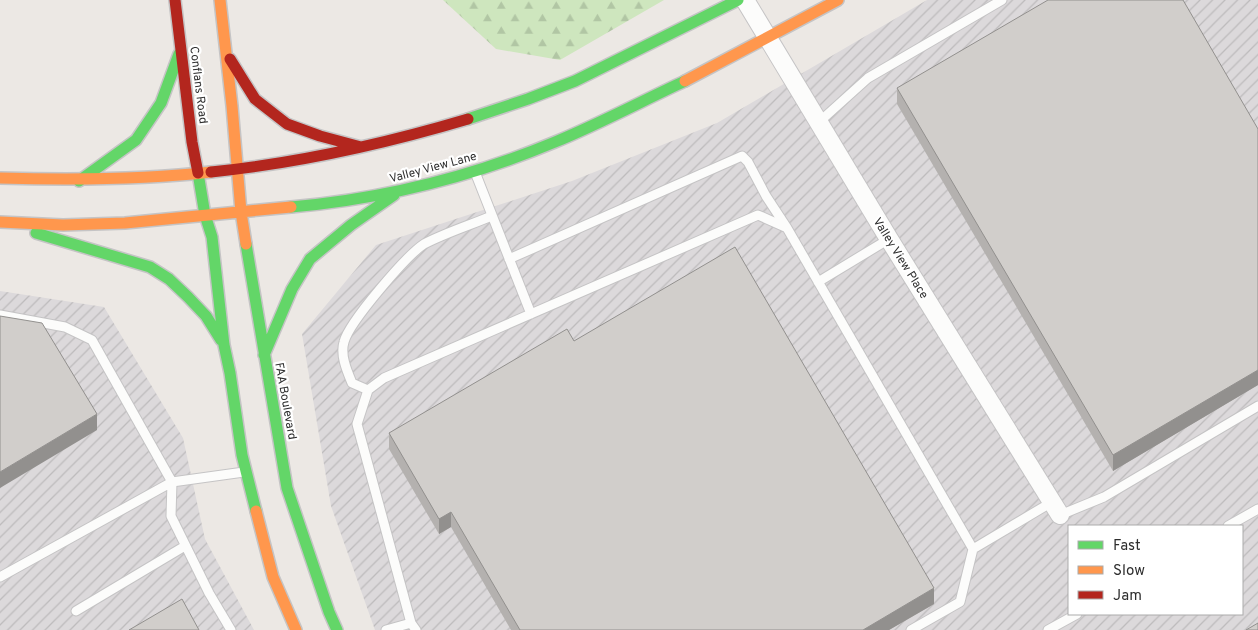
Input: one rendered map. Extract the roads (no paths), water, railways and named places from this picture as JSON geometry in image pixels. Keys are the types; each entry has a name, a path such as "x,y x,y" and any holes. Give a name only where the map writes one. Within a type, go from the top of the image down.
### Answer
{"main road":[{"name":"Conflans Road","path":"175,0 198,174"},
{"path":"220,0 239,169"},
{"path":"0,178 80,181 198,174 323,157 366,148 432,131 516,104 566,85 664,39 738,0"},
{"name":"Valley View Lane","path":"0,222 63,225 125,223 296,208 398,192 474,171 556,142 698,74 838,0"},
{"path":"80,181 136,140 161,103 181,49"},
{"path":"227,55 255,99 287,124 320,136 366,148"},
{"name":"FAA Boulevard","path":"239,169 241,212 287,488 329,612 337,630"},
{"path":"198,174 205,215 212,238 224,345 246,472 273,578 296,630"},
{"path":"264,355 292,289 310,259 350,225 398,192"},
{"path":"0,222 150,267 168,279 188,297 206,316 224,345"}],"street":[{"name":"Valley View Place","path":"745,0 889,239 1056,509"}],"lane":[{"path":"818,122 868,78 1002,0"},
{"path":"509,260 742,156 748,162 766,196 787,228 973,550 960,602 911,630"},
{"path":"474,171 531,314"},
{"path":"386,630 414,626 357,424 368,390 384,378 758,215 787,228"},
{"path":"368,390 352,383 347,371 343,348 344,340 363,310 410,256 424,245 492,216"},
{"path":"818,282 889,239"},
{"path":"0,314 65,327 92,340 172,482 171,516 209,593 231,630"},
{"path":"973,550 1056,509 1104,497 1258,406"},
{"path":"0,577 172,482 246,472"},
{"path":"1230,525 1258,509"},
{"path":"76,611 185,546"},
{"path":"1048,630 1075,615"}]}
